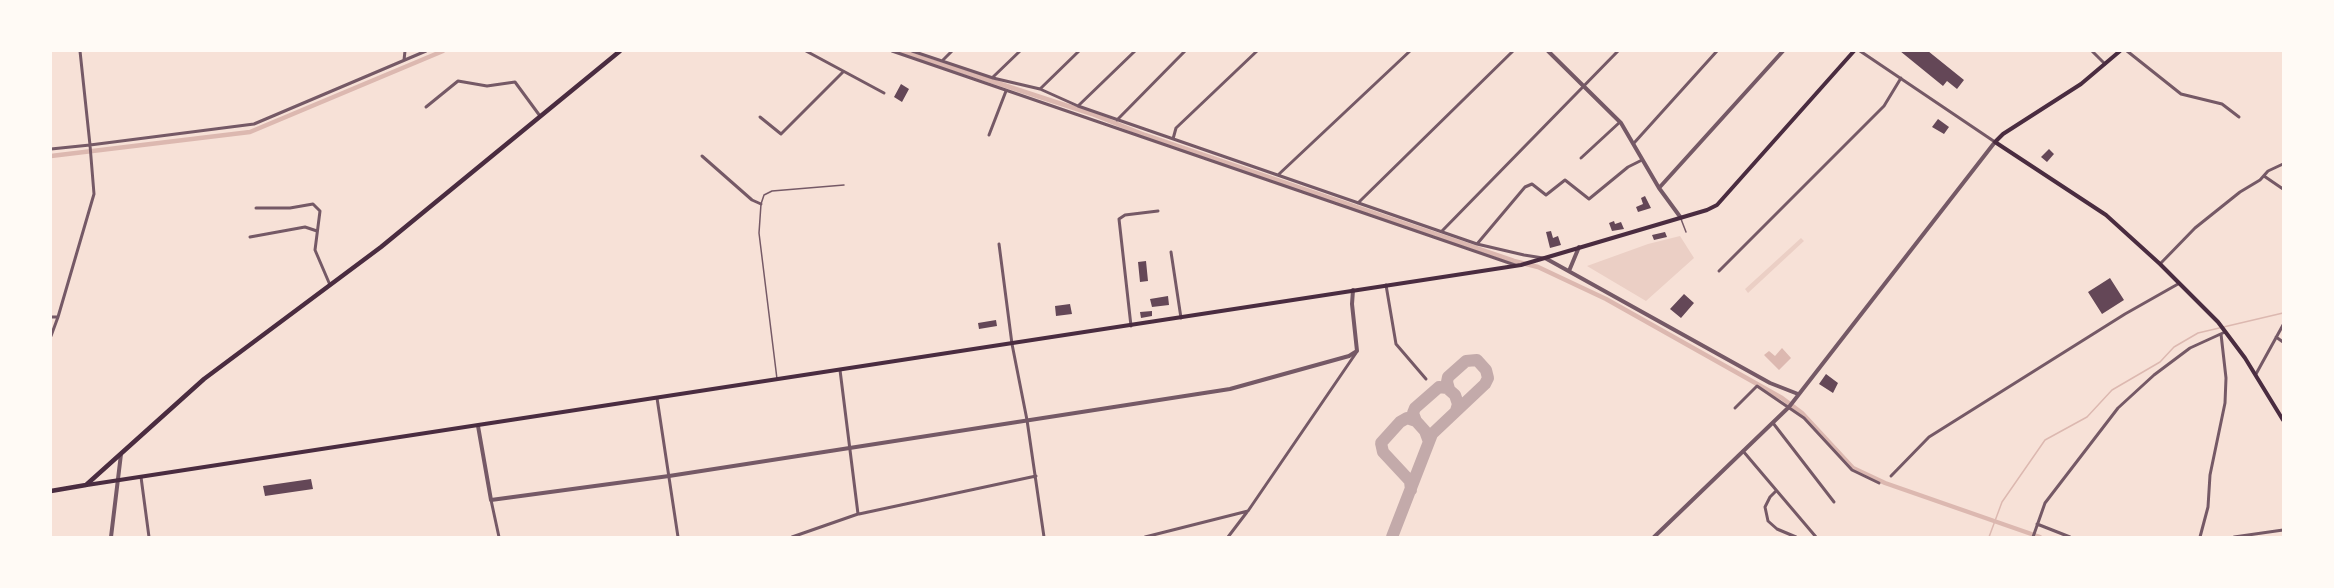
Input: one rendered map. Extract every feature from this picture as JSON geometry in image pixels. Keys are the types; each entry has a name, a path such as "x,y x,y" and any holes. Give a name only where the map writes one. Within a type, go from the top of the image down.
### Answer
{"main road":[{"path":"86,485 204,379 381,247 620,51"},
{"path":"51,490 1519,265 1707,210 1725,198 1854,51"},
{"path":"2120,51 2081,84 1995,141 2106,215 2160,264 2217,322 2256,375 2283,420"}],"street":[{"path":"51,336 94,194 80,51"},
{"path":"404,60 405,51"},
{"path":"51,148 254,124 426,51"},
{"path":"806,51 884,93"},
{"path":"892,51 1519,265"},
{"path":"912,51 993,78 1040,89 1117,120 1477,244 1543,258 1770,383 1798,394"},
{"path":"942,62 952,51"},
{"path":"993,78 1020,51"},
{"path":"1040,89 1079,51"},
{"path":"1078,106 1135,51"},
{"path":"1117,120 1185,51"},
{"path":"1173,139 1176,128 1257,51"},
{"path":"1277,175 1410,51"},
{"path":"1358,203 1513,51"},
{"path":"1548,51 1620,122 1659,188 1681,218"},
{"path":"1442,231 1618,51"},
{"path":"1633,144 1717,51"},
{"path":"1659,188 1783,51"},
{"path":"1654,537 1789,406 1995,141 1860,51"},
{"path":"2092,51 2106,65"},
{"path":"2127,51 2181,94 2222,104 2239,117"},
{"path":"760,117 781,134 843,72"},
{"path":"1719,271 1884,106 1901,78"},
{"path":"426,107 458,81 487,86 514,82 540,116"},
{"path":"989,135 1006,91"},
{"path":"1581,158 1620,122"},
{"path":"702,156 752,200 761,204"},
{"path":"1477,244 1525,187 1532,184 1546,195 1565,180 1589,199 1628,167 1642,160"},
{"path":"2160,264 2195,228 2274,167 2283,164"},
{"path":"2264,176 2283,189"},
{"path":"256,208 290,208 313,204 320,211 315,250 330,285"},
{"path":"1131,326 1119,219 1125,215 1158,211"},
{"path":"250,237 305,227 317,231"},
{"path":"999,244 1012,344 1027,420 1044,537"},
{"path":"1569,271 1579,247"},
{"path":"1171,252 1181,318"},
{"path":"1891,476 1929,436 2125,314 2178,284"},
{"path":"1386,285 1396,344 1426,379"},
{"path":"1228,537 1357,351 1352,304 1353,290"},
{"path":"51,317 58,317"},
{"path":"2256,375 2283,325"},
{"path":"2033,537 2045,502 2118,408 2154,375 2190,348 2223,332 2225,403 2210,475 2208,507 2200,537"},
{"path":"2276,337 2283,342"},
{"path":"491,500 669,476 1230,388 1349,356 1357,351"},
{"path":"840,370 858,514"},
{"path":"1735,408 1757,386 1804,418 1852,470 1879,483"},
{"path":"657,398 678,537"},
{"path":"1773,423 1833,502"},
{"path":"478,426 499,537"},
{"path":"1743,451 1816,537"},
{"path":"111,537 121,453"},
{"path":"792,537 858,514 1036,476"},
{"path":"141,477 149,537"},
{"path":"1777,491 1770,496 1765,507 1768,521 1778,529 1796,537"},
{"path":"1145,537 1248,511"},
{"path":"2036,525 2070,537"},
{"path":"2234,537 2283,530"}],"lane":[{"path":"778,380 759,233 761,204 765,195 772,191 844,185"},
{"path":"1681,218 1686,232"}],"shaded area":[{"path":"1680,236 1694,258 1646,301 1587,266 1648,244"},
{"path":"1801,238 1804,241 1748,293 1745,289"},
{"path":"1782,348 1791,358 1779,370 1764,355 1769,351 1775,356"}],"building":[{"path":"1900,51 1928,51 1964,80 1957,89 1947,81 1943,86"},
{"path":"901,84 909,89 902,102 894,97"},
{"path":"1938,119 1949,127 1944,134 1932,127"},
{"path":"2049,149 2054,154 2047,162 2041,157"},
{"path":"1645,196 1651,208 1638,212 1636,207 1643,204 1641,198"},
{"path":"1614,221 1615,224 1621,222 1624,229 1612,231 1609,223"},
{"path":"1551,231 1553,238 1558,236 1561,245 1550,248 1546,232"},
{"path":"1665,232 1667,237 1654,240 1652,235"},
{"path":"1146,261 1148,281 1140,282 1138,262"},
{"path":"2110,278 2124,300 2102,314 2088,292"},
{"path":"1684,294 1694,303 1681,318 1670,309"},
{"path":"1168,296 1169,305 1152,307 1150,299"},
{"path":"1070,304 1072,314 1056,316 1055,306"},
{"path":"1152,311 1152,316 1141,318 1140,312"},
{"path":"996,320 997,326 979,329 978,323"},
{"path":"1826,374 1838,383 1833,393 1819,384"},
{"path":"311,479 313,489 265,496 263,486"}],"waterway":[{"path":"51,156 250,132 443,51"},
{"path":"900,51 1092,114 1145,135 1514,261 1538,267 1606,299 1782,398 1802,413 1853,468 1885,483 2040,537"},
{"path":"1989,537 2002,502 2045,440 2087,417 2112,390 2160,362 2174,347 2198,333 2283,313"}],"taxiway":[{"path":"1392,537 1432,434 1485,384 1488,378 1486,370 1477,360 1466,361 1448,377 1449,389"},
{"path":"1416,421 1413,413 1415,408 1439,387 1447,388 1455,395 1458,404 1456,411"},
{"path":"1411,490 1410,481 1383,452 1381,443 1400,422 1407,418 1416,421 1425,431 1429,442"}]}
